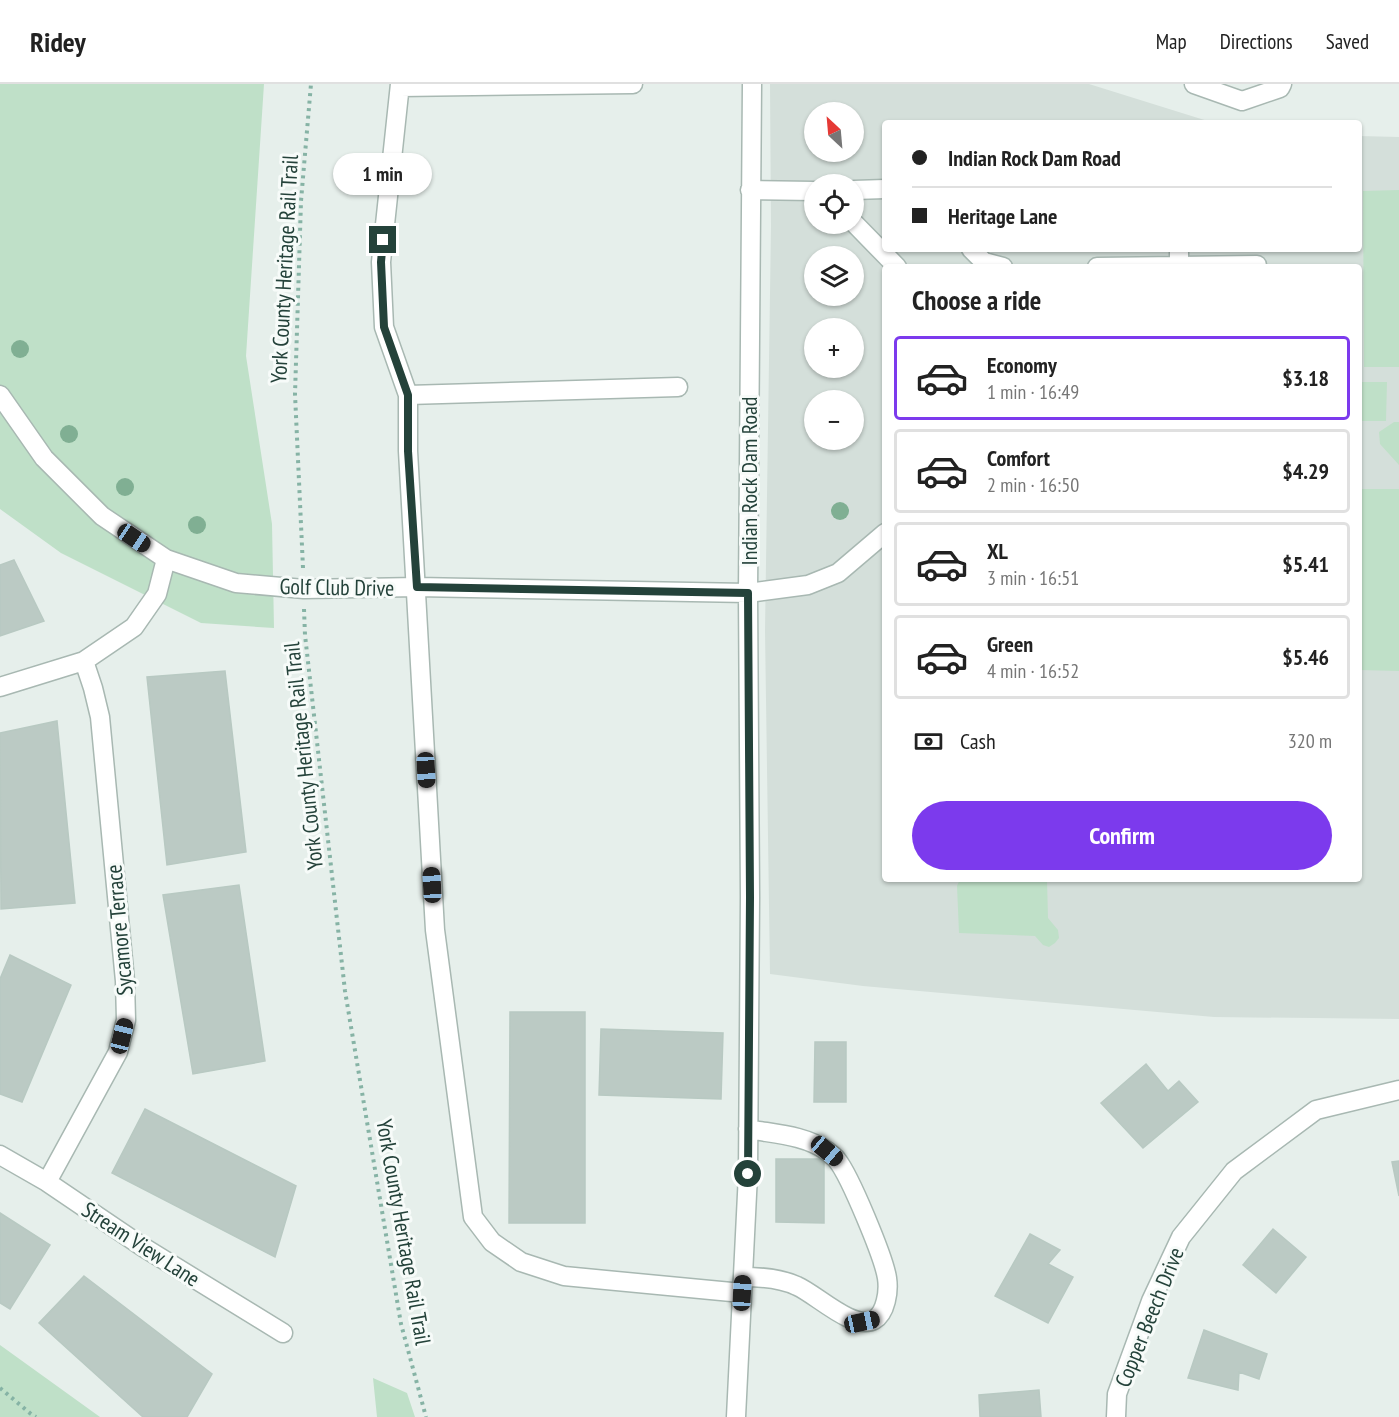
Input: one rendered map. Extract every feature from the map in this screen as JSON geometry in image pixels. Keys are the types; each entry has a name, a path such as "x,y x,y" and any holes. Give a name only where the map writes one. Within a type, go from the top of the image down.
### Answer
{"street":[{"path":"633,84 400,86 381,262 384,327 408,395 408,451 435,930 473,1216 492,1242 521,1262 564,1276 742,1285 765,1277 796,1286 847,1317 862,1322 874,1320 883,1309 888,1293 887,1279 883,1262 847,1177 837,1160 815,1144 799,1138 748,1129"},
{"name":"Indian Rock Dam Road","path":"736,1417 748,1129 750,897 748,593 752,84"},
{"path":"1194,84 1242,101 1280,88 1282,84"},
{"path":"864,190 882,189"},
{"path":"750,190 804,191"},
{"path":"864,232 882,251"},
{"path":"883,252 894,264"},
{"path":"974,252 984,262 992,264"},
{"path":"1124,264 1179,258 1246,264"},
{"path":"408,395 678,387"},
{"name":"Golf Club Drive","path":"0,395 44,458 102,516 166,559 236,583 304,590 417,587 748,593 808,585 838,573 882,536"},
{"path":"0,687 84,661 134,627 156,594 166,559"},
{"name":"Sycamore Terrace","path":"47,1182 107,1075 118,1052 126,1020 124,970 100,717 84,661"},
{"name":"Copper Beech Drive","path":"1116,1417 1117,1394 1151,1301 1181,1237 1234,1171 1316,1110 1399,1090"},
{"name":"Stream View Lane","path":"0,1155 47,1182 143,1247 283,1333"}],"path":[{"name":"York County Heritage Rail Trail","path":"311,84 301,201 295,394 305,635 345,991 400,1324 426,1417"},
{"path":"0,1388 36,1417"}],"shaded area":[{"path":"770,84 1089,84 1204,120 882,120 882,252 1362,252 1362,136 1399,137 1399,1019 1214,1017 863,986 770,974 765,631 771,226"}],"green space":[{"path":"0,84 264,84 246,356 272,524 274,628 201,623 61,553 0,509"},
{"path":"1399,190 1399,367 1364,367 1363,191"},
{"path":"1362,382 1387,382 1386,421 1362,421"},
{"path":"1394,422 1399,422 1399,465 1380,444 1379,432"},
{"path":"1362,489 1399,489 1399,671 1362,670"},
{"path":"959,882 1047,882 1048,918 1058,930 1059,938 1049,947 1043,945 1035,936 959,933"},
{"path":"0,1345 100,1417 0,1417"},
{"path":"373,1378 407,1393 415,1417 377,1417"}],"building":[{"path":"14,560 44,621 0,636 0,565"},
{"path":"225,671 246,852 167,865 147,677"},
{"path":"57,721 75,903 1,909 0,733"},
{"path":"239,885 265,1061 193,1074 163,895"},
{"path":"10,955 71,985 22,1102 0,1094 0,979"},
{"path":"510,1012 585,1012 585,1223 509,1223"},
{"path":"601,1029 723,1033 721,1099 599,1095"},
{"path":"815,1042 846,1042 846,1102 814,1102"},
{"path":"1146,1064 1168,1091 1179,1081 1198,1102 1143,1148 1101,1103"},
{"path":"145,1109 296,1186 275,1257 112,1173"},
{"path":"776,1159 824,1159 824,1223 776,1222"},
{"path":"1399,1161 1399,1196 1392,1162"},
{"path":"0,1213 50,1245 10,1309 0,1303"},
{"path":"1273,1229 1306,1257 1276,1293 1243,1265"},
{"path":"1030,1234 1060,1250 1048,1264 1073,1277 1048,1323 995,1296"},
{"path":"84,1276 212,1374 187,1417 143,1417 39,1323"},
{"path":"1204,1330 1267,1354 1259,1379 1239,1372 1238,1390 1188,1378"},
{"path":"1039,1390 1041,1417 980,1417 979,1395"}],"route":[{"path":"383,240 381,262 384,327 408,395 408,451 417,587 748,593 750,897 748,1174"}]}
